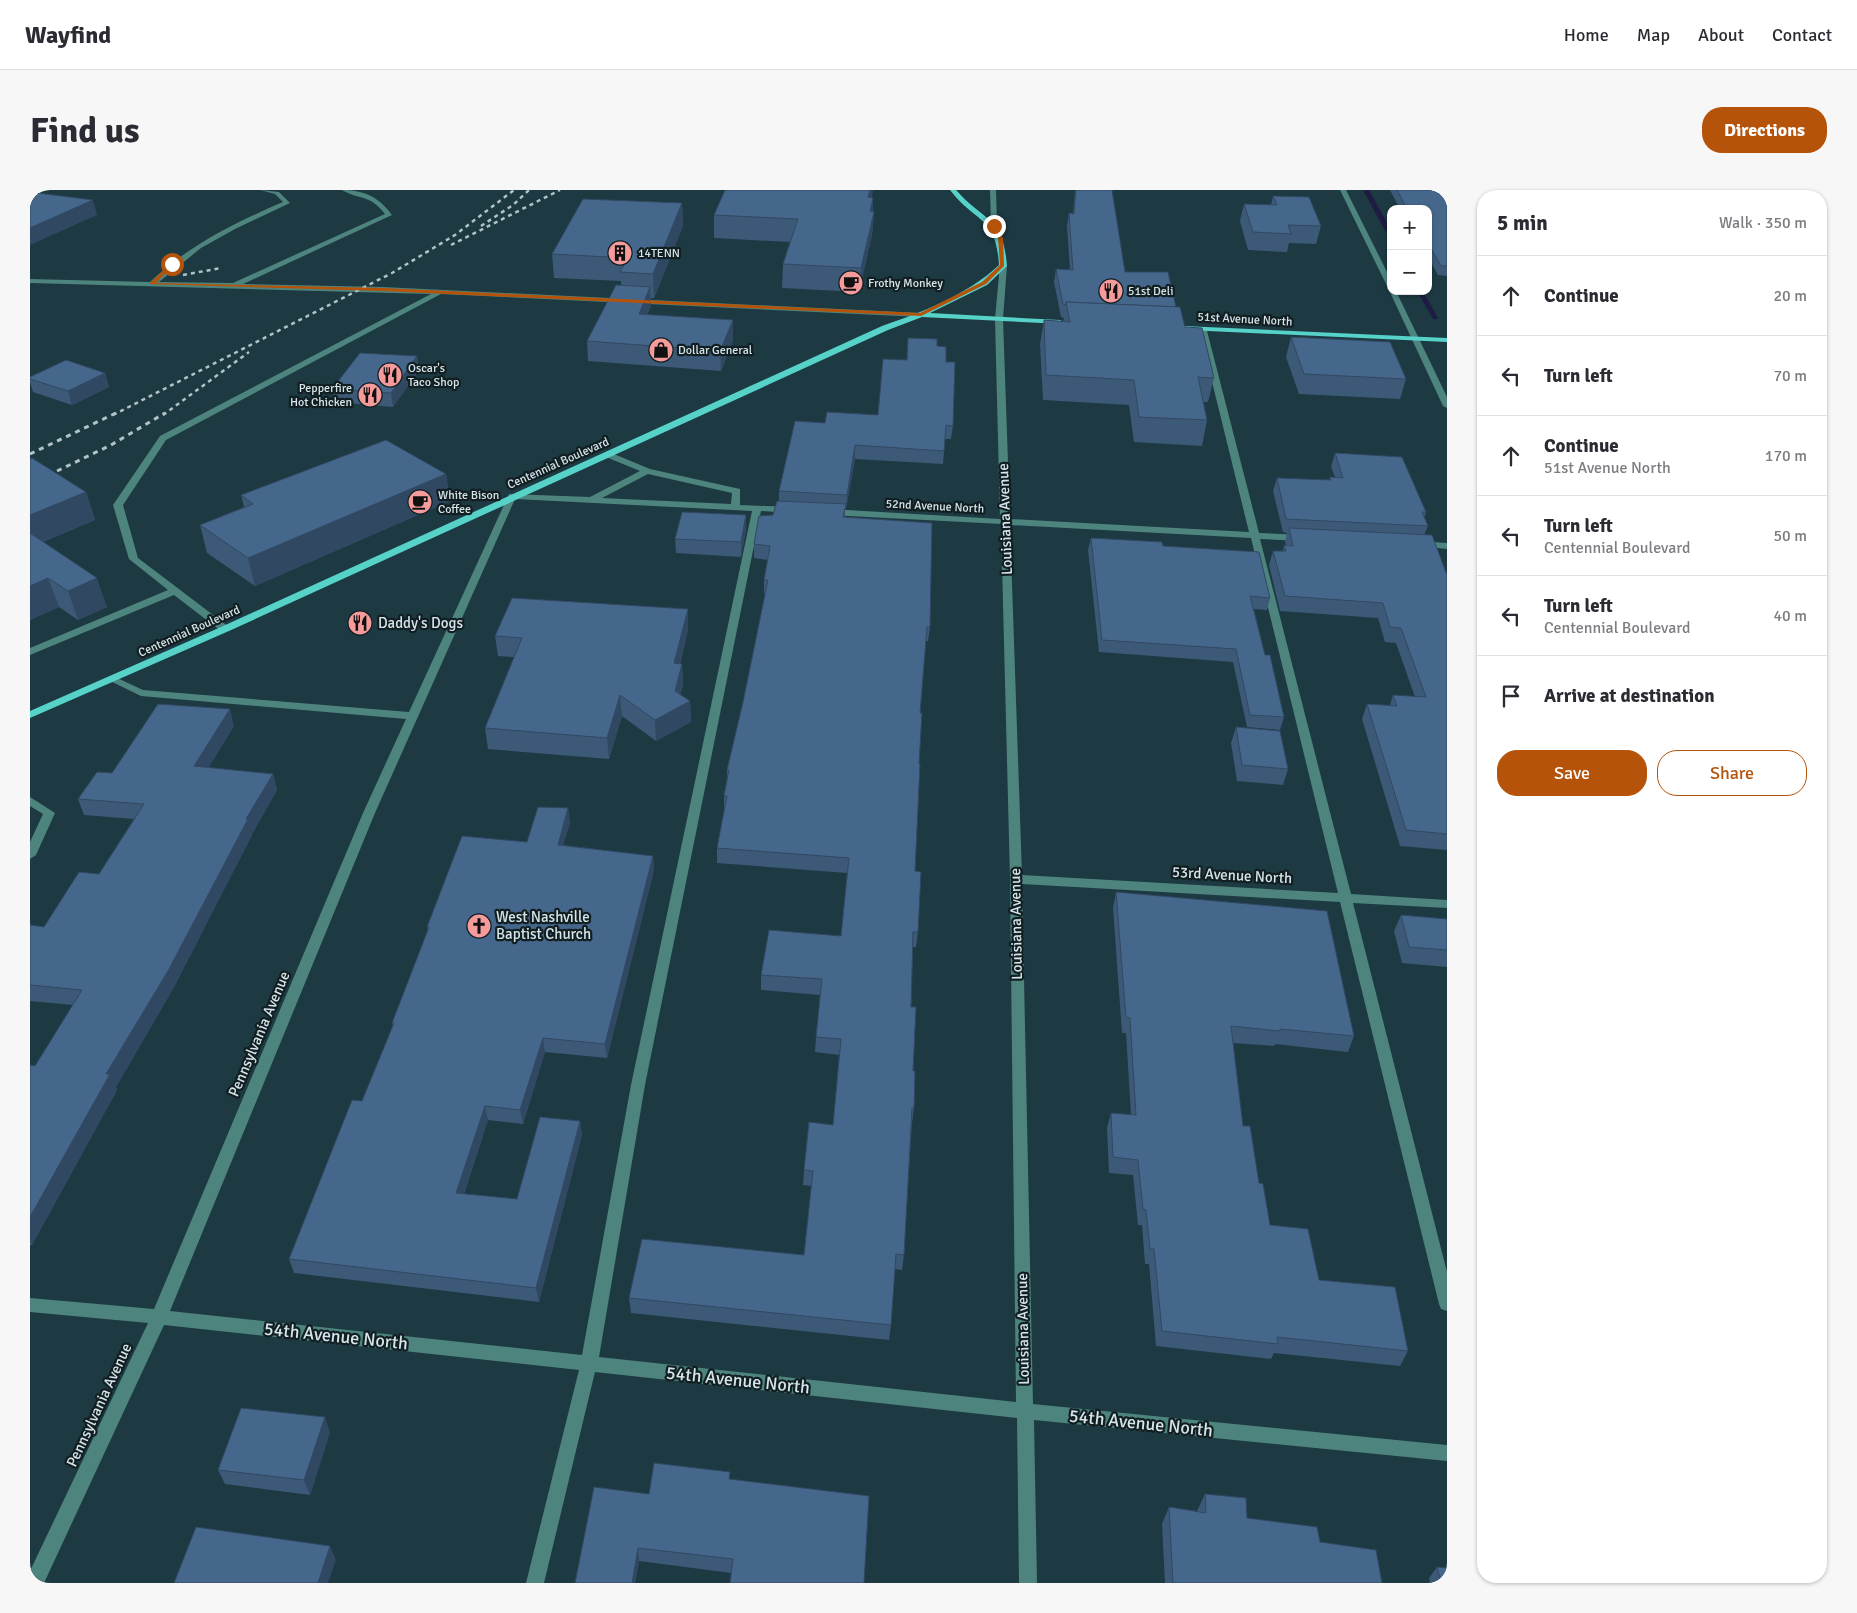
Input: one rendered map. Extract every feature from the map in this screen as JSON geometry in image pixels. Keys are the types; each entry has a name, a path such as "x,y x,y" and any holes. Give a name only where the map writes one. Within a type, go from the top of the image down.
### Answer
{"main road":[{"path":"953,190 958,197 994,226 1001,238 1003,266"},
{"name":"Centennial Boulevard","path":"30,715 224,629 512,496 609,455 885,328 921,315 984,283 1003,266"},
{"path":"921,315 1067,322"},
{"name":"51st Avenue North","path":"1174,327 1447,340"}],"street":[{"path":"263,190 277,193 289,190"},
{"path":"232,286 389,215 381,203 363,194 345,190"},
{"path":"993,190 994,226"},
{"path":"1343,190 1387,282"},
{"path":"152,284 172,264 221,232 287,203 277,193"},
{"name":"Louisiana Avenue","path":"1003,266 999,319 1016,879 1028,1583"},
{"path":"30,281 383,289 921,315"},
{"path":"224,629 134,560 118,505 163,438 440,292"},
{"path":"1393,295 1447,406"},
{"path":"1203,328 1447,1304"},
{"path":"609,455 647,471 737,491 735,508"},
{"path":"591,500 647,471"},
{"name":"52nd Avenue North","path":"512,496 1312,538"},
{"name":"Pennsylvania Avenue","path":"34,1583 159,1317 365,822 512,496"},
{"path":"535,1583 590,1364 638,1085 757,508"},
{"path":"1408,544 1447,546"},
{"path":"30,652 175,591"},
{"path":"111,679 141,693 413,716"},
{"path":"30,801 49,813 30,855"},
{"name":"53rd Avenue North","path":"1016,879 1447,904"},
{"name":"54th Avenue North","path":"30,1305 159,1317 1024,1411 1447,1453"}],"building":[{"path":"30,190 36,190 38,193 93,200 30,228"},
{"path":"725,190 870,190 868,197 873,198 870,211 874,212 861,268 783,264 798,219 714,215"},
{"path":"1076,190 1112,190 1125,272 1168,272 1176,307 1066,302 1066,305 1063,304 1056,269 1073,270 1069,213 1074,214"},
{"path":"1397,190 1447,190 1447,266 1441,266 1432,250 1432,205 1405,205"},
{"path":"1273,196 1309,197 1321,226 1288,225 1291,234 1253,232 1244,204 1277,205"},
{"path":"583,199 682,203 653,274 620,272 628,258 552,254"},
{"path":"616,285 650,287 639,314 733,320 720,351 587,341"},
{"path":"1066,302 1180,307 1185,327 1202,328 1214,378 1198,377 1207,420 1139,417 1134,380 1046,375 1044,320 1070,322"},
{"path":"1291,337 1390,342 1406,379 1304,374"},
{"path":"908,338 937,339 937,346 946,347 946,362 955,362 953,426 946,425 944,451 855,445 847,495 779,491 795,421 825,423 827,412 878,415 883,359 907,360"},
{"path":"360,353 417,356 391,393 332,389"},
{"path":"66,360 105,373 68,391 30,379 30,377"},
{"path":"386,440 446,474 248,558 200,525 253,504 241,495"},
{"path":"1335,453 1402,457 1426,512 1422,512 1428,526 1286,519 1277,478 1331,480 1330,477 1343,478"},
{"path":"32,458 86,492 30,515 30,459"},
{"path":"777,501 846,504 843,517 932,523 930,627 927,627 920,713 922,713 915,871 921,872 918,932 913,932 911,1007 916,1007 913,1071 915,1071 914,1108 912,1108 904,1255 896,1254 891,1325 629,1298 642,1239 804,1255 813,1171 804,1170 809,1122 833,1125 841,1039 816,1037 822,979 761,975 769,930 841,936 849,858 717,848 727,796 724,796 729,770 727,770 768,580 764,580 770,546 754,544 759,516 773,515"},
{"path":"682,512 746,515 741,542 675,539"},
{"path":"1289,528 1432,535 1447,575 1447,834 1406,830 1367,704 1397,706 1393,695 1426,697 1401,628 1390,627 1383,603 1285,596 1273,551 1286,551 1284,545 1293,546"},
{"path":"30,533 97,578 68,591 48,578 30,586"},
{"path":"1091,538 1162,542 1163,546 1259,552 1270,598 1250,596 1265,655 1270,655 1284,717 1250,715 1236,649 1102,640"},
{"path":"512,598 688,609 674,663 682,664 675,691 690,701 655,720 620,695 607,738 485,728 522,638 495,636"},
{"path":"158,704 230,709 194,766 273,774 246,819 248,819 168,971 106,1074 110,1074 30,1217 30,1065 35,1066 82,990 30,985 30,925 44,927 79,872 99,874 144,804 78,799 97,772 112,773"},
{"path":"1236,727 1280,731 1288,769 1242,765"},
{"path":"538,807 568,808 558,845 653,856 605,1044 543,1038 520,1110 485,1106 456,1193 517,1199 540,1117 580,1121 536,1288 289,1259 352,1100 362,1101 394,1023 392,1023 462,836 527,842"},
{"path":"1116,892 1327,911 1354,1036 1231,1026 1243,1126 1250,1126 1259,1183 1263,1184 1270,1225 1308,1229 1319,1280 1395,1287 1408,1351 1277,1337 1278,1344 1162,1331 1154,1249 1150,1249 1146,1210 1143,1209 1138,1160 1113,1157 1111,1113 1136,1115 1130,1018 1126,1017"},
{"path":"1401,915 1447,919 1447,950 1409,947"},
{"path":"241,1408 325,1417 304,1480 218,1470"},
{"path":"654,1463 730,1472 729,1479 869,1496 864,1583 730,1583 733,1559 638,1548 632,1583 575,1583 594,1487 649,1494"},
{"path":"1205,1494 1246,1498 1247,1518 1317,1527 1320,1542 1376,1550 1382,1583 1173,1583 1169,1507 1206,1513"},
{"path":"196,1527 330,1546 318,1583 174,1583"},
{"path":"1437,1567 1447,1568 1447,1583 1441,1583"}],"waterway":[{"path":"1366,190 1387,229"},
{"path":"1422,295 1435,318"}],"railway":[{"path":"113,415 392,273 455,235 514,190"},
{"path":"481,226 513,205 529,190"},
{"path":"451,245 560,190"},
{"path":"183,275 221,268"},
{"path":"163,415 249,352"},
{"path":"30,454 116,413"},
{"path":"30,484 111,445 165,413"}],"place":[{"name":"14TENN","path":"620,253"},
{"name":"Frothy Monkey","path":"851,283"},
{"name":"51st Deli","path":"1111,291"},
{"name":"Dollar General","path":"661,350"},
{"name":"Oscar's Taco Shop","path":"390,375"},
{"name":"Pepperfire Hot Chicken","path":"370,395"},
{"name":"White Bison Coffee","path":"420,502"},
{"name":"Daddy's Dogs","path":"360,623"},
{"name":"West Nashville Baptist Church","path":"479,926"}],"route":[{"path":"172,264 152,284 383,289 549,299 921,315 984,283 1003,266 1001,238 994,226"}]}
